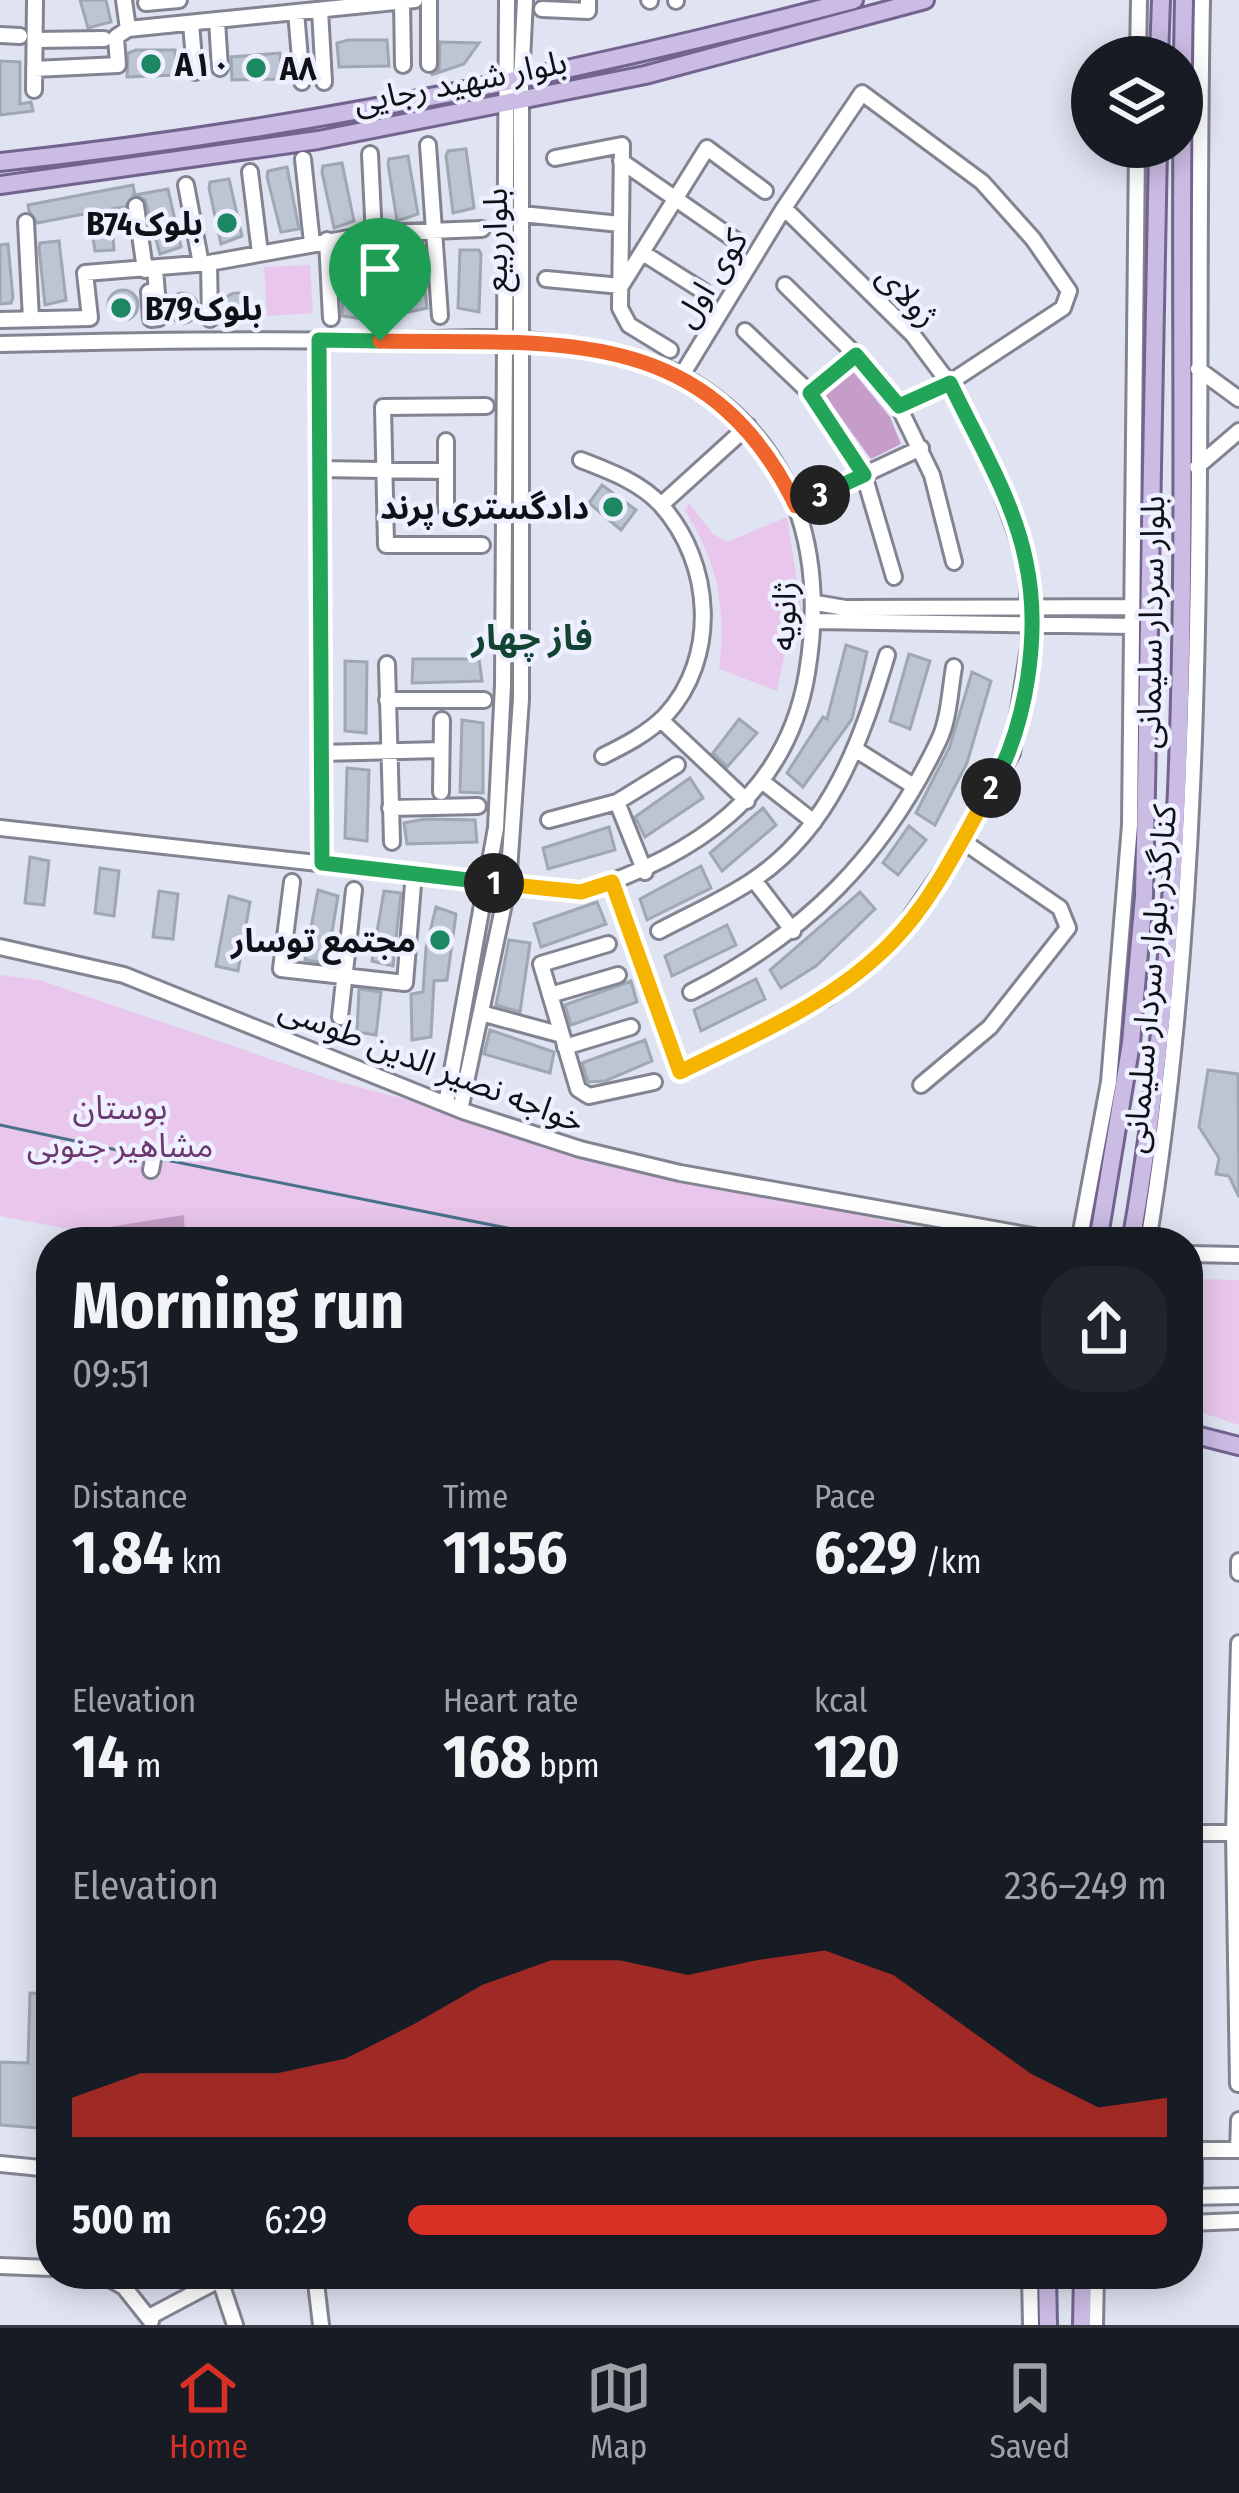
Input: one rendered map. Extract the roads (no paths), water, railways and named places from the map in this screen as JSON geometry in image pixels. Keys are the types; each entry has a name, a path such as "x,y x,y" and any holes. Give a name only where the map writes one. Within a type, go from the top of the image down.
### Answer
{"main road":[{"name":"بلوار شهید رجایی","path":"0,184 296,143 854,0"},
{"name":"بلوار شهید رجایی","path":"0,162 645,75 925,0"},
{"path":"1160,36 1161,0"},
{"name":"بلوار سردار سلیمانی","path":"1183,36 1184,0"},
{"name":"بلوار سردار سلیمانی","path":"1100,1227 1131,1043 1146,850 1144,360 1158,168"},
{"name":"بلوار سردار سلیمانی","path":"1133,1227 1171,943 1185,350 1182,168"},
{"path":"1203,1437 1239,1446"},
{"path":"1047,2289 1048,2325"},
{"path":"1082,2325 1083,2289"}],"street":[{"path":"34,90 27,38 35,0"},
{"path":"124,0 128,29"},
{"path":"147,28 146,2 179,0"},
{"path":"34,69 118,64 116,37 128,29 217,21 258,8 296,12 415,0"},
{"path":"429,0 429,64"},
{"path":"507,0 505,48 512,91"},
{"path":"512,91 522,49 525,0"},
{"path":"542,9 588,11 588,0"},
{"path":"1138,0 1138,36"},
{"name":"کنارگذر بلوار سردار سلیمانی","path":"1150,1227 1185,952 1196,560 1202,0"},
{"path":"402,1 404,65"},
{"path":"320,10 324,82"},
{"path":"296,12 302,82"},
{"path":"217,21 220,68"},
{"path":"191,23 194,72"},
{"path":"0,35 104,40"},
{"path":"505,48 514,53 522,49"},
{"name":"بلوارربیع","path":"453,1107 496,828 502,685 505,130 512,91"},
{"name":"بلوارربیع","path":"453,1107 481,1013 508,885 521,685 522,130 512,91"},
{"name":"کوی اول","path":"682,375 784,208 862,93 982,182 1033,239 1069,291 1063,308 950,383"},
{"path":"505,130 513,124 522,130"},
{"path":"428,145 440,316"},
{"path":"555,158 622,145 620,308 629,325 670,350"},
{"path":"621,286 707,148 765,191"},
{"path":"370,154 380,341"},
{"path":"302,159 331,318"},
{"path":"621,161 738,242"},
{"name":"کنارگذر بلوار سردار سلیمانی","path":"1082,1227 1119,992 1130,825 1132,607 1144,360 1138,168"},
{"path":"250,172 260,253"},
{"path":"186,184 205,264 210,320"},
{"path":"136,206 159,318 151,319 149,292"},
{"name":"ژولای","path":"612,882 680,1072 826,998 894,941 1012,753 1030,624 1027,563 1011,520 950,383 913,335 784,208"},
{"path":"522,214 620,224"},
{"path":"26,222 31,320"},
{"path":"0,320 90,318 85,273 205,264 377,233 482,229"},
{"path":"643,254 703,291"},
{"path":"546,279 621,286"},
{"path":"785,285 856,355 899,406 946,515 955,562"},
{"path":"745,331 810,393 864,475 894,577"},
{"name":"ژانویه","path":"0,344 503,339 624,358 682,375 748,426 773,458 796,506 812,557 812,612 801,709 763,782 697,841 645,872 581,892 0,827"},
{"path":"319,340 322,863"},
{"path":"810,393 856,355"},
{"path":"1198,369 1239,399"},
{"path":"899,406 950,383"},
{"path":"482,545 386,544 383,407 486,406"},
{"path":"661,506 748,426"},
{"path":"1197,467 1239,431"},
{"path":"446,442 446,509"},
{"path":"796,506 921,448"},
{"path":"581,460 617,474 661,506 693,559 704,624 699,659 662,719 603,756"},
{"path":"319,469 445,471"},
{"path":"1194,612 1180,584 1196,560"},
{"path":"812,612 1029,605 1132,607"},
{"path":"812,612 1132,626"},
{"path":"659,931 754,880 814,822 858,751 887,655"},
{"path":"387,664 392,842"},
{"path":"691,992 753,962 793,931 874,847 941,736 955,667"},
{"path":"502,685 521,685"},
{"path":"387,700 484,700"},
{"path":"662,719 747,801"},
{"path":"441,792 442,720"},
{"path":"321,753 441,750"},
{"path":"858,751 912,784"},
{"path":"549,820 617,802 677,765"},
{"path":"763,782 814,822"},
{"path":"617,802 645,872"},
{"path":"390,808 478,806"},
{"path":"921,1085 990,1027 1068,928 1060,908 961,840"},
{"path":"292,882 281,969 405,983 414,872"},
{"path":"754,880 793,931"},
{"path":"340,1017 354,890"},
{"path":"608,944 541,964 578,1089 589,1096 654,1082"},
{"name":"خواجه نصیر الدین طوسی","path":"0,947 124,975 453,1107 580,1150 680,1173 982,1227"},
{"path":"550,995 618,975"},
{"path":"1108,1082 1131,1043 1119,992"},
{"path":"481,1013 564,1041 632,1027"},
{"path":"1203,1254 1239,1255"},
{"path":"1239,1562 1239,1573"},
{"path":"1238,2084 1239,1643"},
{"path":"1203,1833 1237,1833"},
{"path":"1203,2150 1239,2150 1239,2120"},
{"path":"0,2164 36,2168"},
{"path":"1203,2191 1239,2195"},
{"path":"1203,2222 1239,2221"},
{"path":"0,2266 36,2267"},
{"path":"126,2289 151,2321 200,2289"},
{"path":"222,2289 235,2325"},
{"path":"317,2289 321,2325"},
{"path":"1030,2289 1031,2325"},
{"path":"1096,2289 1096,2325"}],"waterway":[{"path":"0,1125 145,1156"},
{"path":"161,1159 502,1227"}],"place":[{"name":"A۱۰","path":"151,64"},
{"name":"A۸","path":"256,68"},
{"name":"B74بلوک","path":"227,223"},
{"name":"B79بلوک","path":"121,308"},
{"name":"دادگستری پرند","path":"613,507"},
{"name":"مجتمع توسار","path":"440,940"}],"district":[{"name":"فاز چهار","path":"532,637"}],"park label":[{"name":"بوستان مشاهیر جنوبی","path":"120,1126"}]}
